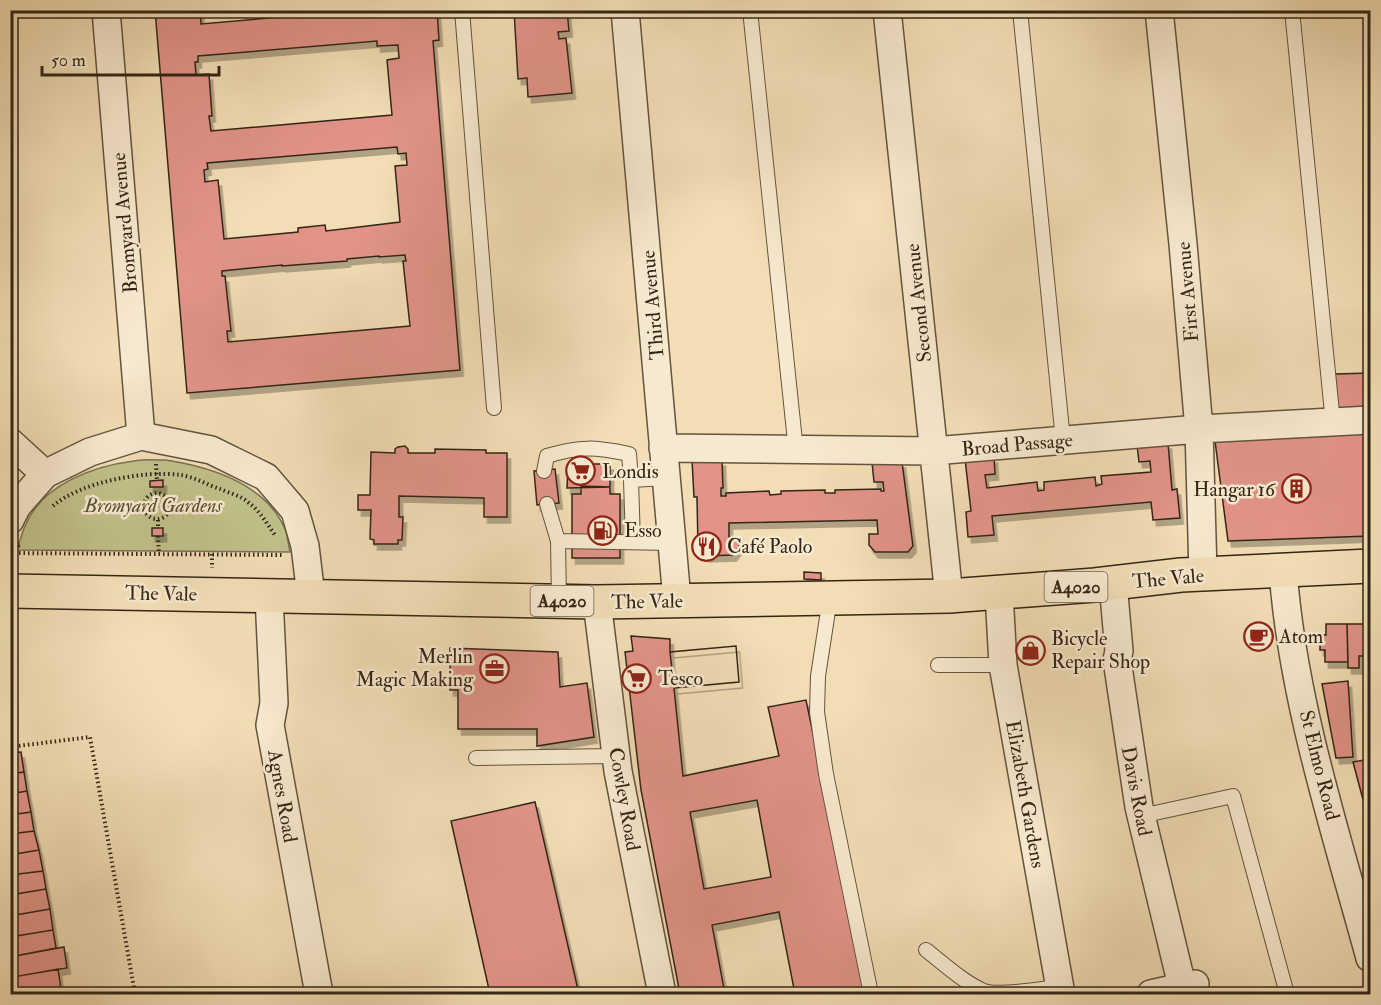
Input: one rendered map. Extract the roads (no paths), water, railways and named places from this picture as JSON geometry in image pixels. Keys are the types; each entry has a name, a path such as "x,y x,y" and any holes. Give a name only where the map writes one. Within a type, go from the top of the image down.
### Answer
{"main road":[{"name":"A4020","path":"1283,570 1371,566"},
{"name":"The Vale","path":"10,591 597,602 949,596 1113,584 1203,574 1283,570"}],"street":[{"name":"Bromyard Avenue","path":"106,10 141,436"},
{"name":"Third Avenue","path":"625,10 677,600"},
{"name":"Second Avenue","path":"887,10 949,596"},
{"name":"First Avenue","path":"1159,10 1199,429 1203,574"},
{"name":"Broad Passage","path":"663,448 933,451 1199,429 1371,420"},
{"path":"18,531 17,506 45,474 90,452 141,436 211,450 266,477 295,511 306,551 310,596"},
{"path":"10,442 45,474"},
{"name":"St Elmo Road","path":"1283,570 1286,611 1311,732 1371,958"},
{"name":"Davis Road","path":"1113,584 1119,651 1117,660 1128,744 1141,816 1187,989"},
{"name":"Elizabeth Gardens","path":"999,593 1003,665 1060,990"},
{"name":"Agnes Road","path":"269,596 274,703 270,725 320,994"},
{"name":"Cowley Road","path":"597,602 616,756 662,994"},
{"path":"1151,994 1187,989"}],"lane":[{"path":"462,10 494,408"},
{"path":"750,10 796,451"},
{"path":"1020,10 1064,440"},
{"path":"1292,10 1333,423"},
{"path":"544,471 547,456 573,448 603,449 629,454 633,542"},
{"path":"631,480 666,478"},
{"path":"547,504 558,541 559,601"},
{"path":"558,541 672,543"},
{"path":"830,598 818,676 817,712 826,774 871,994"},
{"path":"938,665 1003,665"},
{"path":"476,759 616,756"},
{"path":"1141,816 1233,796 1287,994"},
{"path":"926,950 957,974 986,992 1060,990"}],"place":[{"name":"Londis","path":"581,471"},
{"name":"Hangar 16","path":"1296,489"},
{"name":"Esso","path":"603,530"},
{"name":"Café Paolo","path":"706,546"},
{"name":"Atom","path":"1258,636"},
{"name":"Bicycle Repair Shop","path":"1030,650"},
{"name":"Merlin Magic Making","path":"494,668"},
{"name":"Tesco","path":"637,678"}],"park label":[{"name":"Bromyard Gardens","path":"153,505"}]}
